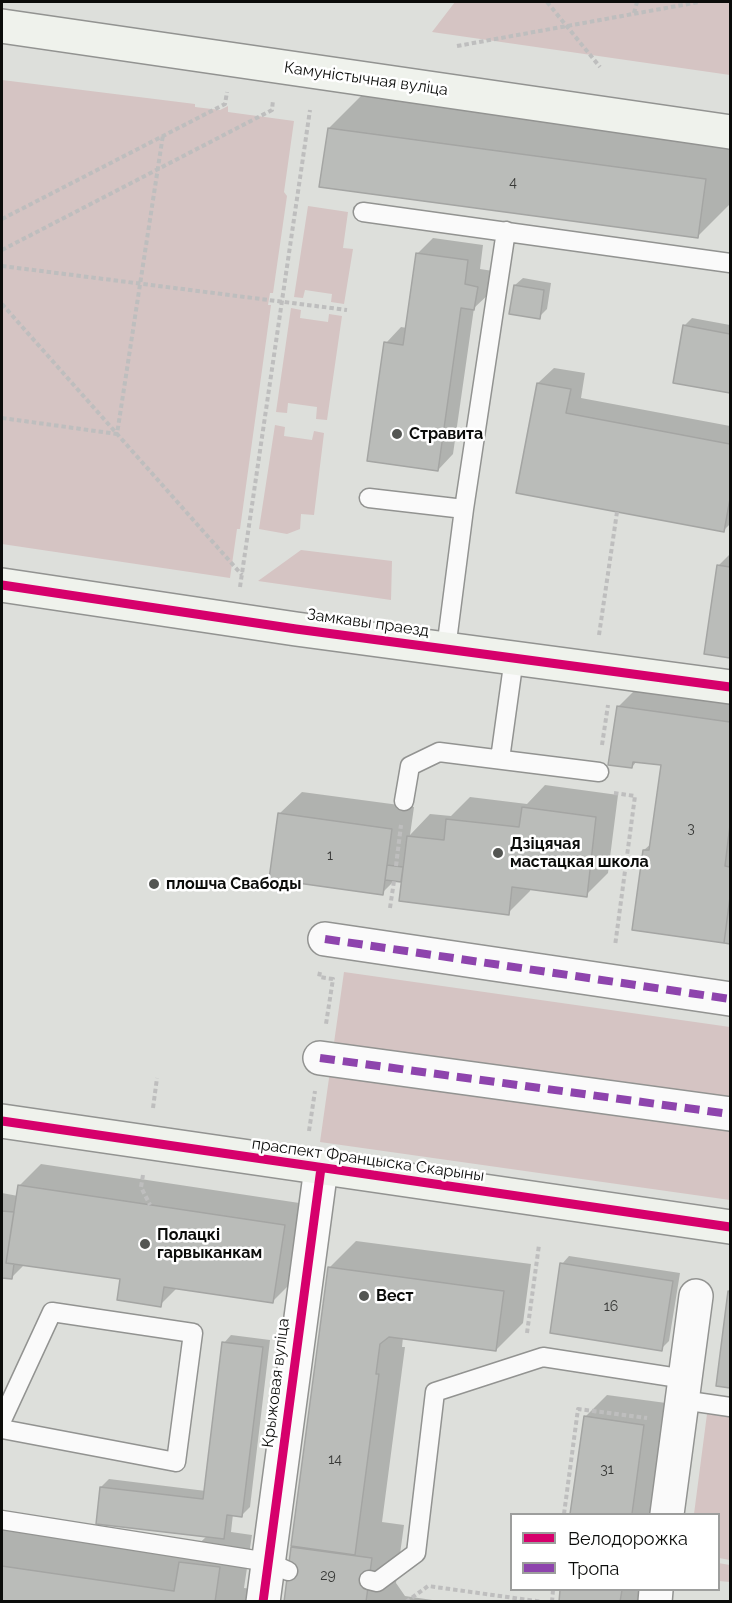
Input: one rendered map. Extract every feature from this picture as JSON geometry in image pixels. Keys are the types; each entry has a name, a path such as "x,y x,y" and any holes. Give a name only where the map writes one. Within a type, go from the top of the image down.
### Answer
{"street":[{"name":"Камуністычная вуліца","path":"4,18 730,132"},
{"name":"Замкавы праезд","path":"2,585 296,629 730,687"},
{"path":"325,939 730,999"},
{"path":"320,1058 730,1114"},
{"name":"праспект Францыска Скарыны","path":"2,1121 730,1227"},
{"name":"Крыжовая вуліца","path":"263,1602 278,1567 321,1168"},
{"path":"667,1513 696,1296"}],"lane":[{"path":"363,212 730,263"},
{"path":"446,649 464,509 506,231"},
{"path":"369,498 464,509"},
{"path":"500,759 514,658"},
{"path":"405,801 410,766 439,752 599,772"},
{"path":"2,1420 52,1312 193,1333 176,1462 2,1429"},
{"path":"369,1580 376,1582 416,1553 435,1392 543,1357 682,1400 730,1407"},
{"path":"2,1521 278,1567"}],"path":[{"path":"547,2 600,67"},
{"path":"634,14 637,2"},
{"path":"457,46 699,2"},
{"path":"2,219 225,104"},
{"path":"2,250 272,110"},
{"path":"240,587 310,110"},
{"path":"117,434 163,135"},
{"path":"2,266 347,310"},
{"path":"2,304 242,575"},
{"path":"2,418 117,434"},
{"path":"594,669 617,512"},
{"path":"608,701 597,791 635,796 611,981"},
{"path":"396,866 405,801"},
{"path":"390,908 393,881"},
{"path":"522,1364 539,1245"},
{"path":"564,1513 578,1409 682,1400"},
{"path":"406,1602 428,1586 543,1602"}],"shaded area":[{"path":"455,2 730,2 730,75 432,32"},
{"path":"2,80 195,104 195,107 220,110 228,106 228,112 294,121 284,192 287,196 273,293 270,293 268,305 271,305 240,529 237,529 230,578 2,544"},
{"path":"308,206 348,212 343,248 353,249 344,304 331,302 332,294 305,290 303,298 294,297"},
{"path":"291,308 301,310 300,318 328,322 329,314 342,316 327,420 316,419 317,407 288,403 287,413 276,412"},
{"path":"275,425 285,427 284,436 312,440 314,431 324,433 314,515 301,514 300,529 287,534 259,529"},
{"path":"301,550 392,561 391,600 258,581"},
{"path":"344,972 730,1027 730,1200 320,1142"},
{"path":"707,1414 730,1417 730,1560 720,1558 720,1513 694,1513"},
{"path":"720,1563 730,1565 730,1582 720,1581"}],"building":[{"path":"328,128 706,179 698,238 319,187"},
{"path":"416,253 468,260 465,284 478,287 474,310 461,308 438,471 367,461 384,342 403,345"},
{"path":"514,285 544,290 540,319 509,314"},
{"path":"683,325 730,334 730,393 673,383"},
{"path":"537,383 571,389 566,413 730,444 730,499 724,532 516,493"},
{"path":"717,565 730,567 730,658 704,654"},
{"path":"617,706 730,722 730,825 725,866 730,867 730,897 724,943 632,930 643,850 649,850 661,765 633,762 632,768 608,765"},
{"name":"Дзіцячая мастацкая школа","path":"522,807 596,817 587,897 512,887 509,915 399,901 407,836 444,840 446,819 519,827"},
{"path":"278,813 392,829 383,895 269,879"},
{"path":"387,865 403,867 401,882 385,880"},
{"path":"730,897 730,944 724,943"},
{"name":"Полацкі гарвыканкам","path":"18,1185 285,1225 273,1303 164,1287 161,1307 117,1300 120,1279 6,1263"},
{"path":"2,1211 14,1212 6,1263 14,1264 12,1279 2,1278"},
{"path":"560,1263 673,1281 662,1351 550,1333"},
{"path":"328,1267 504,1291 496,1351 389,1337 380,1344 376,1374 379,1374 355,1555 291,1546"},
{"path":"728,1291 730,1292 730,1388 716,1386"},
{"path":"222,1342 263,1347 242,1517 227,1515 224,1539 96,1524 100,1487 203,1499"},
{"path":"584,1416 644,1425 632,1513 570,1513"},
{"path":"291,1547 372,1558 366,1602 284,1602"},
{"path":"179,1562 220,1567 215,1602 2,1602 2,1566 174,1591"},
{"path":"560,1591 622,1591 620,1602 559,1602"}],"marked path":[{"path":"325,939 730,999"},
{"path":"320,1058 730,1114"}],"cycle path":[{"path":"2,585 296,629 730,687"},
{"path":"2,1121 730,1227"},
{"path":"263,1602 321,1168"}],"place":[{"name":"Стравита","path":"397,434"},
{"name":"Дзіцячая мастацкая школа","path":"498,853"},
{"name":"плошча Свабоды","path":"154,884"},
{"name":"Полацкі гарвыканкам","path":"145,1244"},
{"name":"Вест","path":"364,1296"}]}
